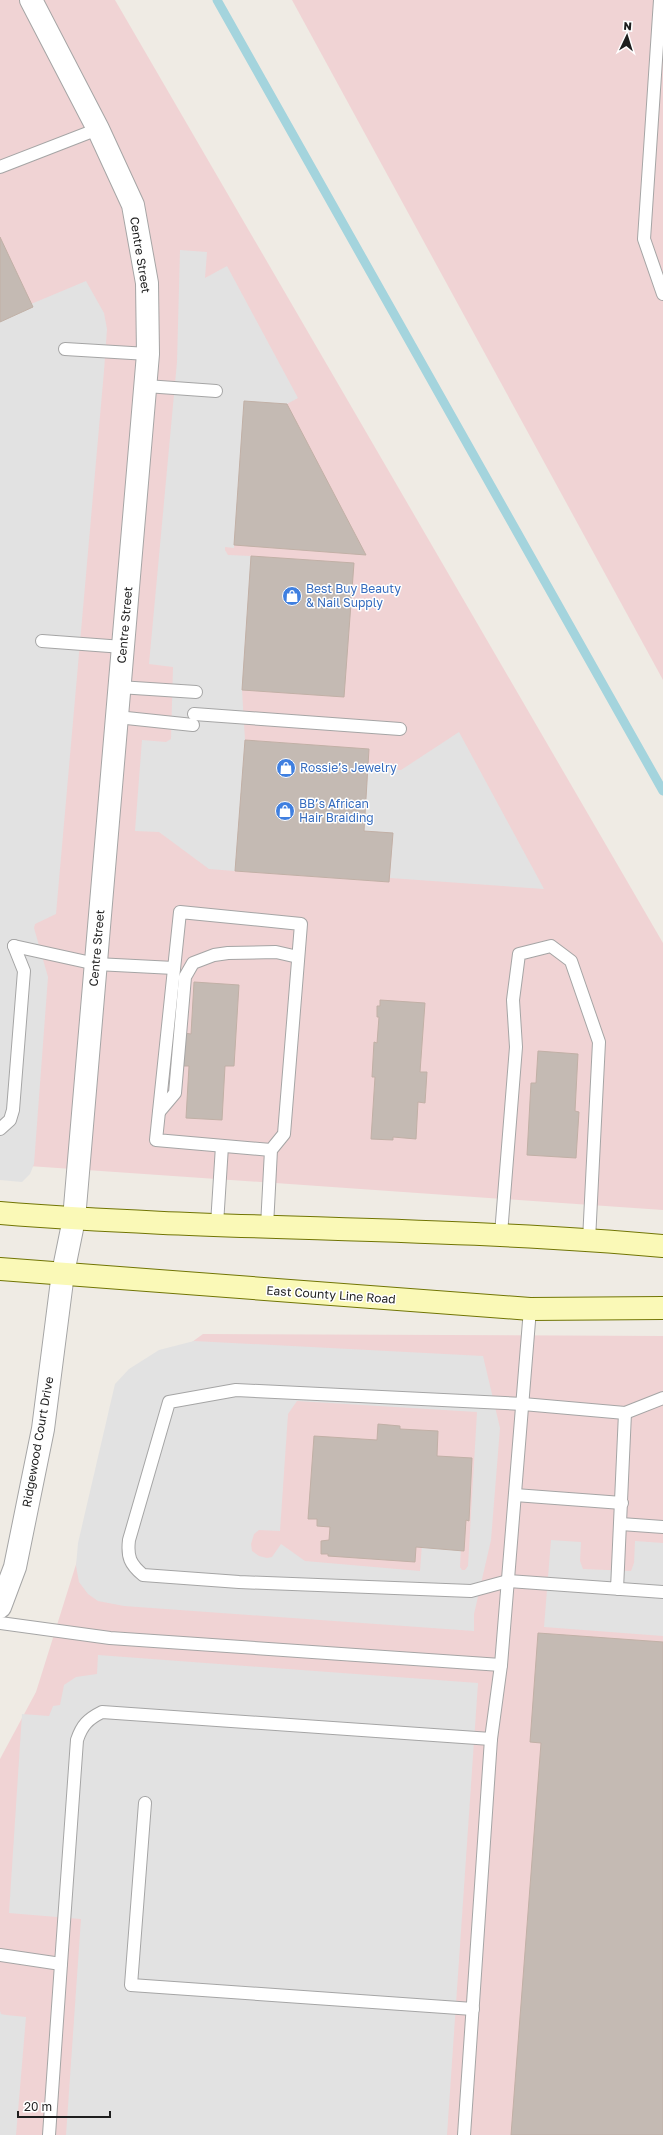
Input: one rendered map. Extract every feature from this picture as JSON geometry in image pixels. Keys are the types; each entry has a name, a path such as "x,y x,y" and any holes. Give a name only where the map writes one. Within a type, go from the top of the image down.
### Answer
{"main road":[{"path":"0,1213 74,1219 500,1234 663,1246"},
{"name":"East County Line Road","path":"0,1269 530,1309 663,1308"}],"street":[{"name":"Centre Street","path":"31,0 98,129 133,205 147,283 148,354 146,386 74,1219 63,1273"},
{"name":"Ridgewood Court Drive","path":"0,1607 15,1567 43,1429 63,1273"}],"lane":[{"path":"660,0 644,239 663,294"},
{"path":"0,167 98,129"},
{"path":"65,349 148,354"},
{"path":"146,386 216,391"},
{"path":"42,641 123,648"},
{"path":"119,687 196,692"},
{"path":"117,717 400,730"},
{"path":"267,1226 271,1150 284,1134 301,924 180,912 156,1140 271,1150"},
{"path":"0,1129 10,1120 13,1110 24,971 14,946 96,964 174,968"},
{"path":"500,1234 516,1047 514,1000 519,954 551,946 572,961 599,1042 589,1240"},
{"path":"159,1112 175,1093 184,977 193,963 214,955 228,952 276,952 298,957"},
{"path":"217,1224 222,1146"},
{"path":"464,2135 491,1739 501,1665 524,1404 530,1309"},
{"path":"663,1398 625,1412 524,1404 236,1390 169,1402 129,1540 127,1552 132,1566 143,1575 239,1582 471,1591 508,1581 663,1592"},
{"path":"617,1589 625,1412"},
{"path":"515,1495 622,1503"},
{"path":"620,1524 663,1527"},
{"path":"0,1623 110,1638 501,1665"},
{"path":"49,2135 77,1740 81,1727 89,1718 102,1712 491,1739"},
{"path":"145,1804 131,1985 472,2009"},
{"path":"0,1956 61,1964"}],"shaded area":[{"path":"0,0 115,0 663,943 663,1210 0,1164"},
{"path":"292,0 663,0 663,680"},
{"path":"180,250 207,252 205,278 227,266 298,398 287,404 244,402 234,548 225,547 228,555 251,556 242,690 245,740 235,871 209,869 159,832 135,831 142,740 166,742 171,739 173,667 149,664 177,362"},
{"path":"86,281 104,313 107,329 56,914 35,924 34,928 48,977 34,1164 30,1174 22,1182 0,1180 0,317"},
{"path":"459,732 544,889 390,878 393,833 364,831 368,767 401,770"},
{"path":"203,1334 663,1336 663,2135 0,2135 0,1759 36,1692 115,1440 138,1381"},
{"path":"194,1341 483,1356 500,1428 491,1540 474,1614 474,1631 124,1606 98,1601 88,1594 79,1582 76,1566 78,1543 115,1384 129,1369 159,1350","holes":["297,1401 477,1412 468,1566 465,1570 462,1570 460,1567 461,1547 422,1544 420,1571 305,1561 281,1544 272,1557 267,1558 259,1556 252,1551 251,1544 254,1534 259,1530 280,1531 288,1414"]},
{"path":"551,1540 581,1542 580,1561 583,1569 631,1571 634,1563 635,1541 663,1543 663,1636 544,1627"},
{"path":"98,1655 478,1683 447,2135 66,2135 81,1919 9,1913 22,1714 49,1716 53,1706 60,1705 64,1685 76,1677 97,1674"},
{"path":"0,2011 1,2014 26,2017 16,2135 0,2135"}],"building":[{"path":"0,237 33,307 0,322"},
{"path":"244,401 287,404 366,555 234,545"},
{"path":"251,556 354,563 344,697 242,690"},
{"path":"245,740 369,749 364,831 393,833 389,882 235,871"},
{"path":"194,982 239,985 234,1066 225,1066 222,1120 186,1118 189,1066 182,1066 184,1033 191,1034"},
{"path":"380,1000 425,1003 420,1072 427,1072 425,1103 418,1102 416,1139 393,1137 393,1140 371,1139 375,1077 372,1077 374,1042 377,1043 379,1017 377,1017 377,1006 380,1006"},
{"path":"538,1051 578,1054 575,1111 579,1112 576,1158 527,1155 531,1083 536,1083"},
{"path":"378,1424 400,1426 400,1429 438,1431 437,1456 472,1458 469,1521 466,1520 464,1551 416,1547 415,1562 328,1556 328,1554 321,1554 321,1541 329,1540 330,1527 317,1526 317,1519 308,1519 314,1436 377,1440"},
{"path":"538,1633 663,1642 663,2135 511,2135 541,1743 530,1742"}],"waterway":[{"path":"217,0 663,791"}],"place":[{"name":"Best Buy Beauty & Nail Supply","path":"292,596"},
{"name":"Rossie’s Jewelry","path":"286,768"},
{"name":"BB’s African Hair Braiding","path":"285,811"}]}
